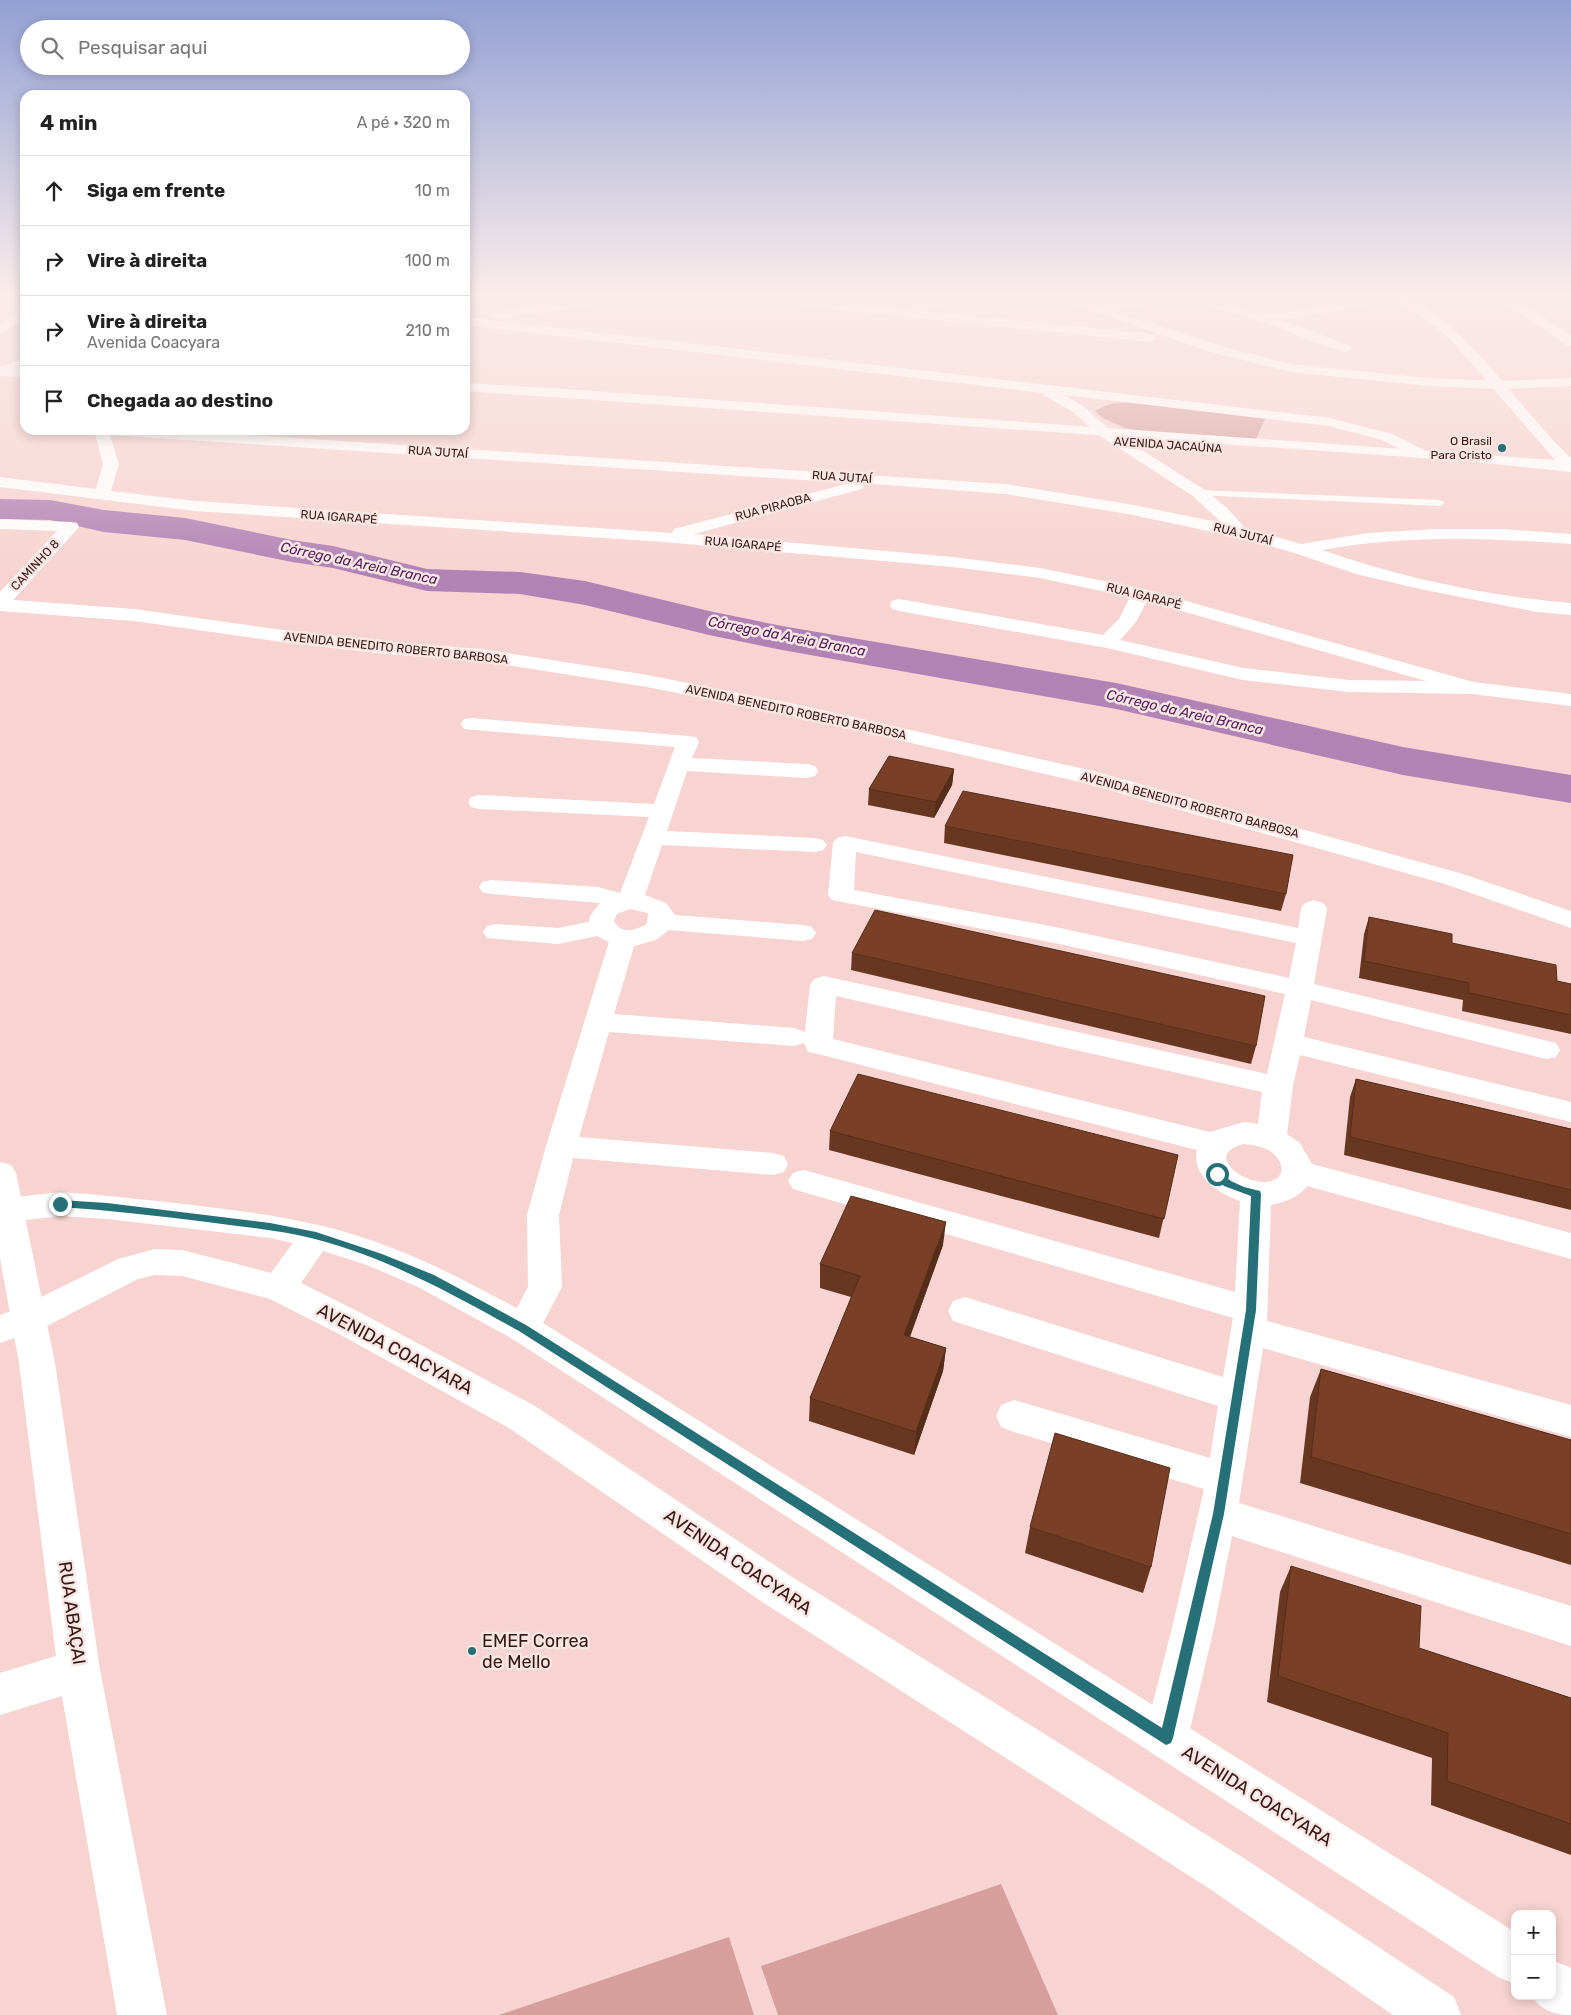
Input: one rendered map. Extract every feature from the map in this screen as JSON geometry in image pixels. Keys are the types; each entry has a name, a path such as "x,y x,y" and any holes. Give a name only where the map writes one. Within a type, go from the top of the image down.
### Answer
{"street":[{"path":"1025,386 1330,422 1387,437 1419,453"},
{"path":"1501,386 1549,445 1571,467"},
{"name":"AVENIDA JACAÚNA","path":"470,387 574,393 1105,433 1419,453 1571,467"},
{"path":"1042,388 1078,408 1105,433 1199,493 1221,512 1238,532"},
{"path":"1078,408 1089,394"},
{"name":"AVENIDA JACAÚNA","path":"470,396 713,411 1123,443 1539,472 1571,467"},
{"path":"102,435 111,464 102,494"},
{"name":"RUA JUTAÍ","path":"179,435 882,480 1005,490 1064,498 1238,532 1301,549 1362,570 1420,584 1537,606 1571,609"},
{"name":"RUA PIRAOBA","path":"664,537 882,480"},
{"name":"RUA IGARAPÉ","path":"0,482 195,506 664,537 953,562 1059,577 1141,594 1472,688"},
{"name":"CAMINHO 8","path":"0,524 71,527 0,604"},
{"path":"1301,549 1339,541 1445,533 1478,533 1571,539"},
{"path":"1107,642 1127,622 1141,594"},
{"name":"AVENIDA BENEDITO ROBERTO BARBOSA","path":"0,604 134,615 297,638 386,648 481,655 647,680 767,704 1085,776 1394,861 1454,879 1571,920"},
{"name":"RUA IGARAPÉ","path":"899,605 1107,642 1199,666 1293,680 1349,686 1472,688 1571,700"},
{"path":"472,724 688,742 678,764 654,838 625,902 606,910 602,915 613,932 597,1022 560,1146 543,1215 544,1287 523,1328"},
{"path":"678,764 807,771"},
{"path":"479,802 663,811"},
{"path":"654,838 815,845"},
{"path":"1310,938 846,843 841,895 1055,935 1300,989 1546,1050"},
{"path":"491,887 598,894 625,902 646,902 659,909 663,915 662,922 652,933 634,938 613,932 558,936 496,932"},
{"path":"1271,1139 1278,1086 1300,989 1314,908"},
{"path":"662,922 803,933"},
{"path":"1214,1144 818,1045 824,985 1278,1086"},
{"path":"597,1022 794,1037"},
{"path":"1289,1043 1571,1112"},
{"path":"1244,1132 1271,1139 1282,1145 1291,1154 1296,1163 1298,1172 1295,1180 1289,1187 1269,1194 1256,1194 1241,1190 1227,1183 1217,1174 1212,1164 1210,1153 1214,1144 1222,1138 1244,1132"},
{"path":"560,1146 774,1164"},
{"path":"1298,1172 1571,1246"},
{"path":"804,1181 1571,1422"},
{"path":"1166,1738 1222,1496 1250,1320 1256,1194"},
{"name":"AVENIDA COACYARA","path":"2,1198 60,1204 107,1206 260,1225 316,1236 379,1256 430,1278 523,1328 1511,1957"},
{"name":"RUA ABAÇAI","path":"2,1198 15,1324 37,1363 79,1670 142,2015"},
{"path":"279,1288 316,1236"},
{"name":"AVENIDA COACYARA","path":"15,1324 130,1268 155,1262 182,1263 279,1288 351,1324 522,1417 775,1588 1226,1874 1436,2015"},
{"path":"965,1311 1238,1397"},
{"path":"1014,1416 1571,1626"},
{"path":"0,1694 79,1670"},
{"path":"1556,1987 1571,1996"}],"lane":[{"path":"1199,493 1440,503"}],"shaded area":[{"path":"1128,402 1265,419 1255,441 1148,433 1125,428 1103,418 1095,411 1110,404"},
{"path":"1001,1884 1058,2015 778,2015 761,1966"},
{"path":"729,1937 754,2015 499,2015"}],"building":[{"path":"889,756 954,769 936,802 869,789"},
{"path":"963,791 1293,855 1286,894 945,826"},
{"path":"875,910 1265,996 1256,1046 852,953"},
{"path":"1369,917 1452,934 1452,943 1556,965 1557,981 1571,984 1571,1015 1469,993 1469,983 1364,961"},
{"path":"858,1074 1178,1155 1164,1219 830,1131"},
{"path":"1356,1079 1571,1129 1571,1190 1350,1137"},
{"path":"851,1196 946,1222 904,1335 946,1348 916,1432 810,1398 860,1276 820,1264"},
{"path":"1321,1369 1571,1440 1571,1534 1311,1457"},
{"path":"1055,1433 1170,1468 1151,1567 1030,1527"},
{"path":"1291,1566 1421,1606 1419,1648 1571,1698 1571,1824 1447,1781 1448,1733 1278,1676"}],"waterway":[{"name":"Córrego da Areia Branca","path":"0,509 50,510 104,521 185,529 292,551 333,557 427,580 520,583 585,593 709,623 782,638 1116,696 1403,761 1571,789"}],"place":[{"name":"O Brasil Para Cristo","path":"1502,448"},
{"name":"EMEF Correa de Mello","path":"472,1651"}],"route":[{"path":"60,1204 107,1206 270,1226 316,1236 379,1256 430,1278 523,1328 1166,1738 1219,1514 1251,1310 1256,1194 1241,1190 1227,1183 1217,1174"}]}
